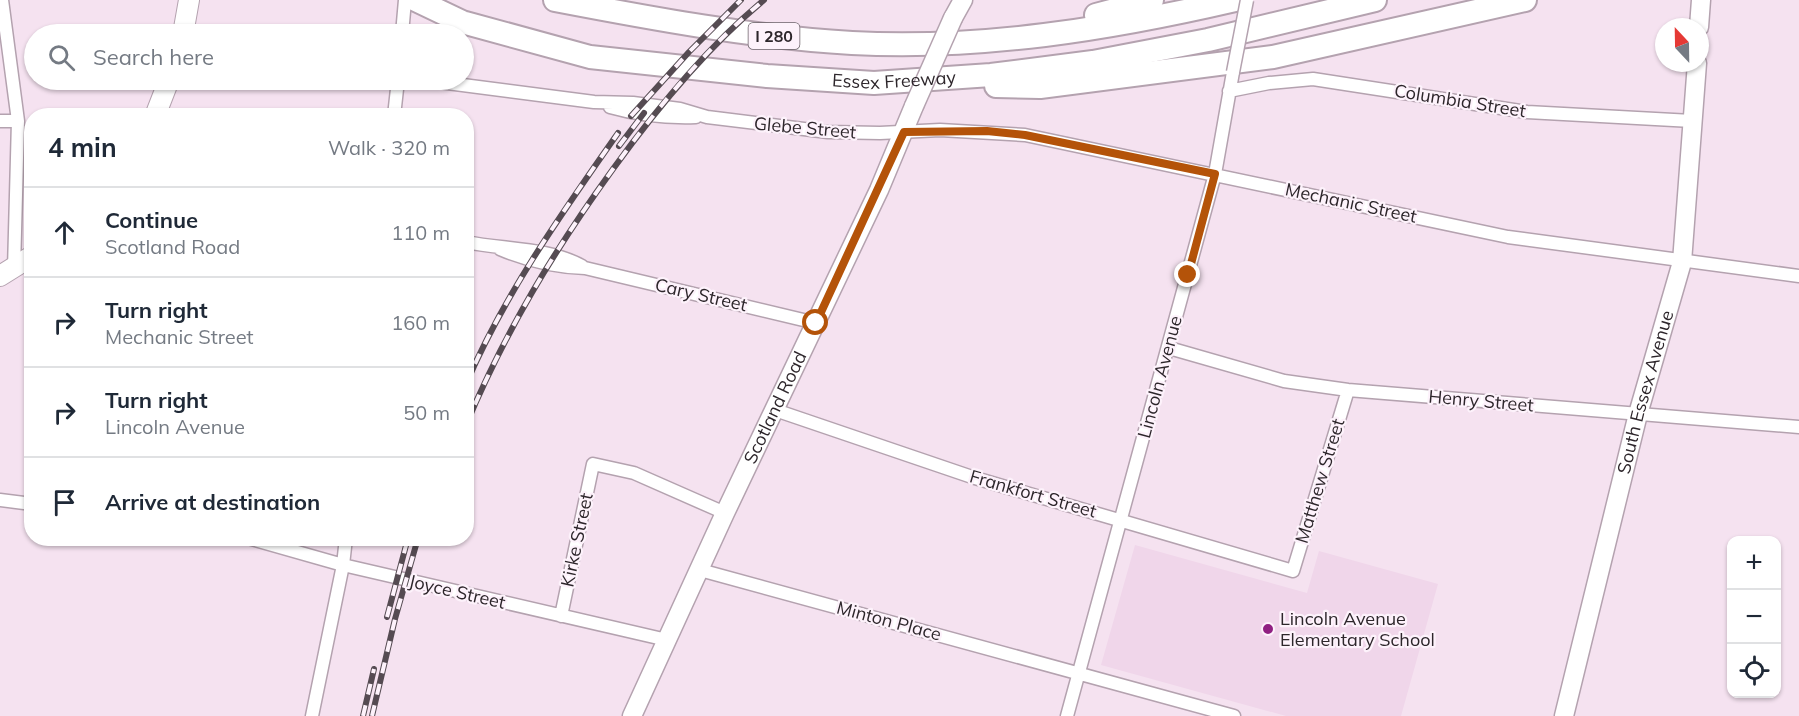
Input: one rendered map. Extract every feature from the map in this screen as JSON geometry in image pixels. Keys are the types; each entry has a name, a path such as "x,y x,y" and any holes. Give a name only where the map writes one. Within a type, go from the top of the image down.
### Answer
{"highway":[{"name":"Essex Freeway","path":"416,0 469,24"},
{"name":"Essex Freeway","path":"555,0 681,24 769,36 854,43 995,39 1089,29 1159,17 1234,0"},
{"path":"995,39 1152,0"},
{"name":"Essex Freeway","path":"474,25 590,57 767,76 874,82 991,75 1093,62 1208,40 1375,0"},
{"path":"874,82 1040,87 1273,57 1390,33 1525,0"}],"main road":[{"path":"185,24 189,0"},
{"name":"Scotland Road","path":"632,716 725,513 816,323 963,0"},
{"path":"1700,18 1701,0"},
{"name":"South Essex Avenue","path":"1564,716 1638,414 1682,262 1696,72"},
{"path":"158,108 165,90"},
{"path":"7,273 24,261"}],"street":[{"path":"2,0 18,121 7,273"},
{"path":"403,24 405,0"},
{"name":"Lincoln Avenue","path":"1067,716 1215,174 1247,0"},
{"name":"Columbia Street","path":"1229,91 1269,82 1313,79 1527,112 1692,121"},
{"name":"Glebe Street","path":"474,86 594,102 633,103 680,109 707,117 828,132 904,132"},
{"path":"395,108 397,90"},
{"path":"0,121 18,121"},
{"name":"Mechanic Street","path":"904,132 987,131 1025,135 1508,237 1799,276"},
{"name":"Cary Street","path":"474,244 500,249 524,259 562,267 585,268 816,323"},
{"name":"Henry Street","path":"1168,348 1284,381 1348,390 1799,427"},
{"name":"Matthew Street","path":"1293,571 1348,390"},
{"name":"Frankfort Street","path":"775,410 975,478 1293,571"},
{"name":"Kirke Street","path":"561,616 593,464 634,473 725,513"},
{"path":"0,500 24,503"},
{"name":"Joyce Street","path":"276,546 343,565 667,640"},
{"path":"312,716 345,546"},
{"name":"Minton Place","path":"700,570 1234,716"}],"shaded area":[{"name":"Lincoln Avenue Elementary School","path":"1135,545 1307,593 1319,551 1438,584 1401,716 1286,716 1101,665"}],"railway":[{"path":"631,116 689,52 741,0"},
{"path":"474,406 497,357 532,292 570,231 613,169 702,58 764,0"},
{"path":"619,146 644,113"},
{"path":"474,366 516,286 618,133"},
{"path":"387,617 406,546"},
{"path":"372,716 395,619 416,546"},
{"path":"363,716 374,669"}],"place":[{"name":"Lincoln Avenue Elementary School","path":"1268,629"}],"route":[{"path":"816,323 904,132 987,131 1025,135 1215,174 1188,275"}]}
